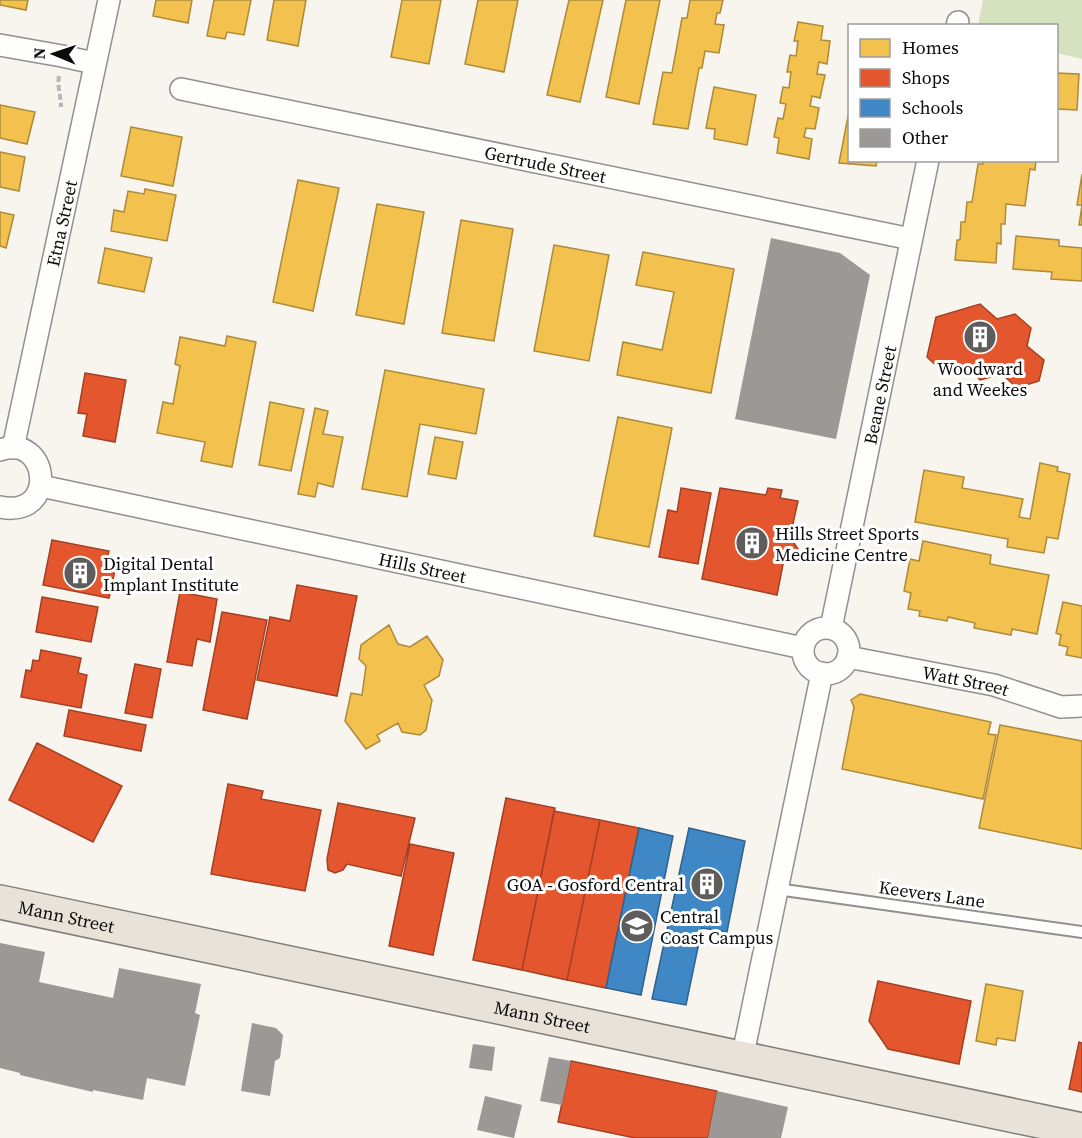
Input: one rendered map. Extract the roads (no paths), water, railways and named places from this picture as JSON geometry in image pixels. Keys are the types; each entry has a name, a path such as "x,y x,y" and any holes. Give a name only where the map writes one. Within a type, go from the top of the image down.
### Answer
{"main road":[{"name":"Mann Street","path":"0,902 1082,1130"}],"street":[{"name":"Etna Street","path":"7,449 109,0"},
{"path":"0,45 94,63"},
{"name":"Gertrude Street","path":"181,89 911,239"},
{"name":"Beane Street","path":"831,628 928,162"},
{"path":"0,508 21,508 30,503 41,486 40,468 36,460 30,454 7,449"},
{"name":"Hills Street","path":"41,486 803,648"},
{"path":"831,628 844,636 849,650 846,663 835,672 822,674 810,667 803,655 803,648 810,635 816,630 831,628"},
{"name":"Watt Street","path":"848,657 994,685 1061,707 1082,706"},
{"path":"742,1059 822,674"}],"lane":[{"name":"Keevers Lane","path":"777,889 1082,932"}],"place":[{"name":"Woodward and Weekes","path":"980,337"},
{"name":"Hills Street Sports Medicine Centre","path":"752,543"},
{"name":"Digital Dental Implant Institute","path":"80,573"},
{"name":"GOA - Gosford Central","path":"707,884"},
{"name":"Central Coast Campus","path":"637,926"}]}
